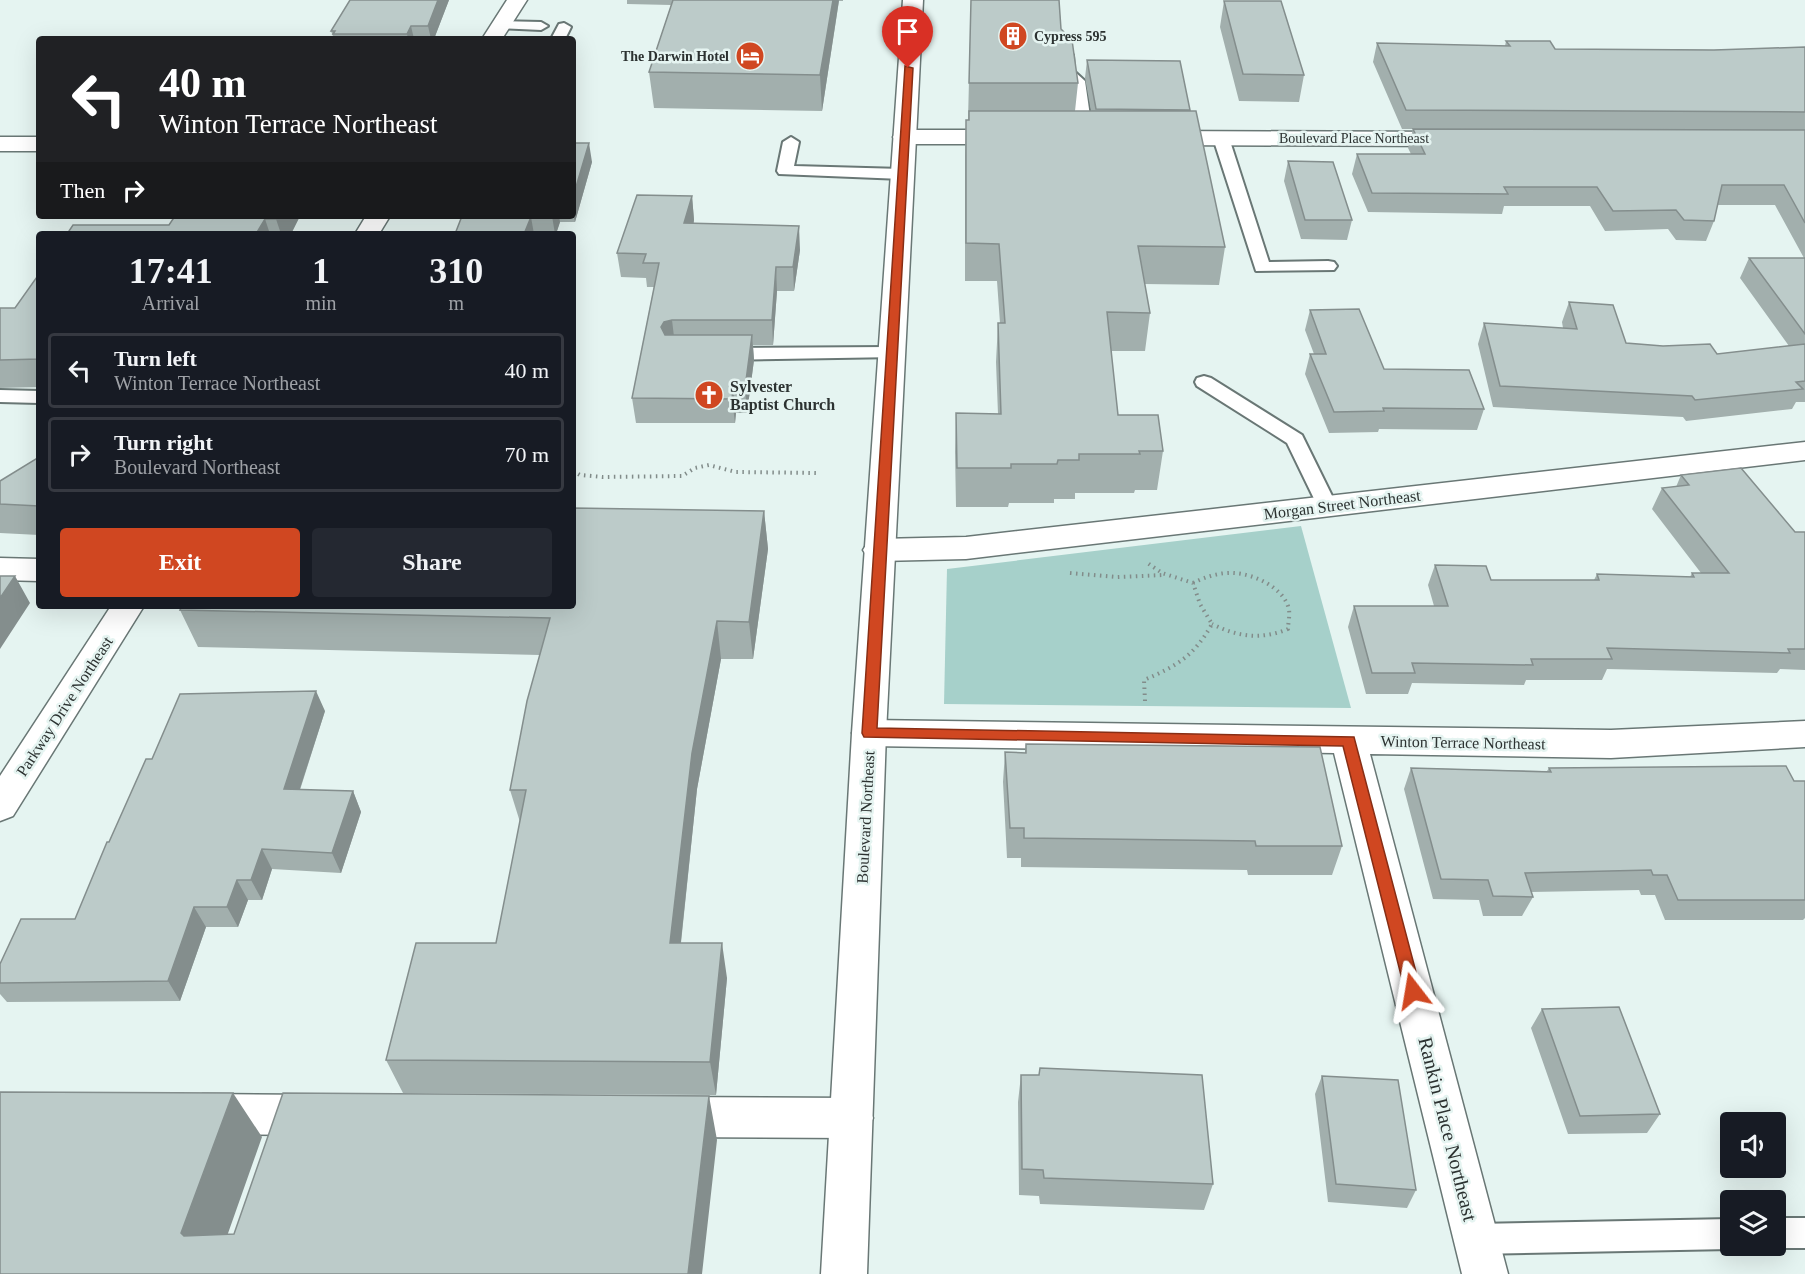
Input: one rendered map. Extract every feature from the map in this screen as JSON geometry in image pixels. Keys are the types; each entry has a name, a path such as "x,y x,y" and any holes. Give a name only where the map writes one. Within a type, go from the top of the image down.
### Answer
{"street":[{"path":"497,32 517,0"},
{"name":"Boulevard Northeast","path":"844,1274 869,733 913,0"},
{"path":"904,136 1026,137"},
{"path":"1062,137 1097,137"},
{"name":"Boulevard Place Northeast","path":"1142,138 1480,139"},
{"path":"0,144 36,144"},
{"name":"Morgan Street Northeast","path":"879,550 966,548 1805,451"},
{"path":"0,569 36,570"},
{"name":"Parkway Drive Northeast","path":"0,806 126,609"},
{"name":"Winton Terrace Northeast","path":"869,733 1611,744 1805,734"},
{"name":"Rankin Place Northeast","path":"1349,741 1481,1257"},
{"path":"164,1114 286,1134 351,1115"},
{"path":"633,1117 852,1118"}],"lane":[{"path":"497,32 541,26"},
{"path":"1065,47 1067,73 1078,81 1097,137"},
{"path":"1221,138 1262,267 1328,266"},
{"path":"791,142 785,171 902,174"},
{"path":"708,354 891,353"},
{"path":"1204,382 1295,439 1327,506"},
{"path":"0,396 36,396"},
{"path":"1786,1233 1805,1233"},
{"path":"1481,1257 1720,1235"}],"path":[{"path":"576,472 603,477 682,476 695,468 709,465 736,472 818,473"},
{"path":"1145,561 1152,569 1165,575 1193,583 1208,576 1234,573 1255,579 1282,595 1289,611 1288,629 1272,637 1248,638 1227,632 1212,624 1200,604 1193,583"},
{"path":"1068,572 1102,578 1165,575"},
{"path":"1146,706 1144,680 1178,667 1200,646 1212,624"}],"shaded area":[{"path":"1301,526 1351,708 944,704 947,569"}],"building":[{"path":"350,0 438,0 428,26 411,26 407,34 333,34 335,31 331,31"},
{"path":"673,0 833,0 820,75 649,72"},
{"name":"Cypress 595","path":"971,0 1059,0 1061,29 1072,40 1078,83 969,83"},
{"path":"1224,1 1281,1 1304,75 1243,74"},
{"path":"1506,41 1550,41 1555,49 1714,50 1805,47 1805,112 1406,110 1377,43 1510,46"},
{"path":"1087,60 1180,61 1190,110 1096,109"},
{"path":"969,111 1196,111 1225,247 1138,246 1150,313 1107,312 1118,415 1158,415 1163,451 1139,451 1140,454 1079,454 1079,460 1058,460 1057,464 1011,464 1011,468 957,468 956,413 1001,414 998,323 1005,323 999,244 966,243 966,120 969,120"},
{"path":"1413,129 1805,130 1805,223 1784,185 1722,185 1714,221 1684,220 1676,210 1613,211 1597,187 1504,187 1508,194 1372,193 1357,154 1425,154"},
{"path":"576,143 589,143 576,187"},
{"path":"1288,161 1333,162 1352,220 1305,220"},
{"path":"637,195 692,196 684,223 799,226 793,267 776,267 772,320 672,320 664,322 661,327 665,335 752,335 745,388 733,388 732,399 632,398 659,263 643,263 646,254 617,253"},
{"path":"173,219 265,219 258,231 69,231 73,225 169,225"},
{"path":"461,219 530,219 525,231 456,231"},
{"path":"1749,258 1805,258 1805,334"},
{"path":"36,278 36,359 0,360 0,308 15,308"},
{"path":"1569,302 1613,305 1626,343 1663,346 1710,344 1717,354 1805,344 1805,381 1796,382 1803,389 1695,400 1692,396 1500,386 1484,323 1577,329"},
{"path":"1359,309 1384,369 1469,370 1484,409 1383,408 1384,411 1334,412 1310,354 1326,354 1310,310"},
{"path":"36,459 36,506 0,504 0,481"},
{"path":"1741,468 1795,532 1805,532 1805,649 1788,649 1790,653 1607,648 1612,659 1531,659 1533,665 1412,663 1415,673 1372,673 1354,606 1448,606 1435,565 1486,566 1491,580 1599,580 1597,574 1694,577 1692,573 1729,573 1662,488 1689,485 1681,475"},
{"path":"576,508 764,511 749,622 717,621 692,753 670,943 722,943 710,1062 386,1060 416,943 496,943 526,790 510,790 527,701 550,618 180,610 576,609"},
{"path":"0,576 15,576 0,598"},
{"path":"316,691 284,789 353,791 332,853 262,849 251,880 237,880 227,907 194,907 168,981 0,983 0,964 21,919 75,919 107,842 109,842 146,759 152,759 180,694"},
{"path":"1026,744 1320,747 1342,846 1256,846 1255,841 1024,838 1024,828 1010,828 1005,752 1026,753"},
{"path":"1786,766 1794,781 1805,781 1805,900 1678,900 1667,875 1653,875 1651,870 1525,873 1533,897 1493,896 1488,880 1441,879 1411,768 1551,772 1549,768"},
{"path":"1619,1007 1660,1114 1580,1116 1542,1009"},
{"path":"1040,1068 1202,1075 1213,1184 1044,1178 1043,1170 1022,1169 1021,1075 1039,1075"},
{"path":"1322,1076 1398,1080 1416,1190 1336,1184"},
{"path":"0,1092 233,1093 181,1233 184,1236 234,1234 283,1093 709,1096 688,1274 0,1274"}],"place":[{"name":"Cypress 595","path":"1013,36"},
{"name":"The Darwin Hotel","path":"750,56"},
{"name":"Sylvester Baptist Church","path":"709,395"}],"route":[{"path":"908,68 869,733 1349,741 1413,991"}]}
